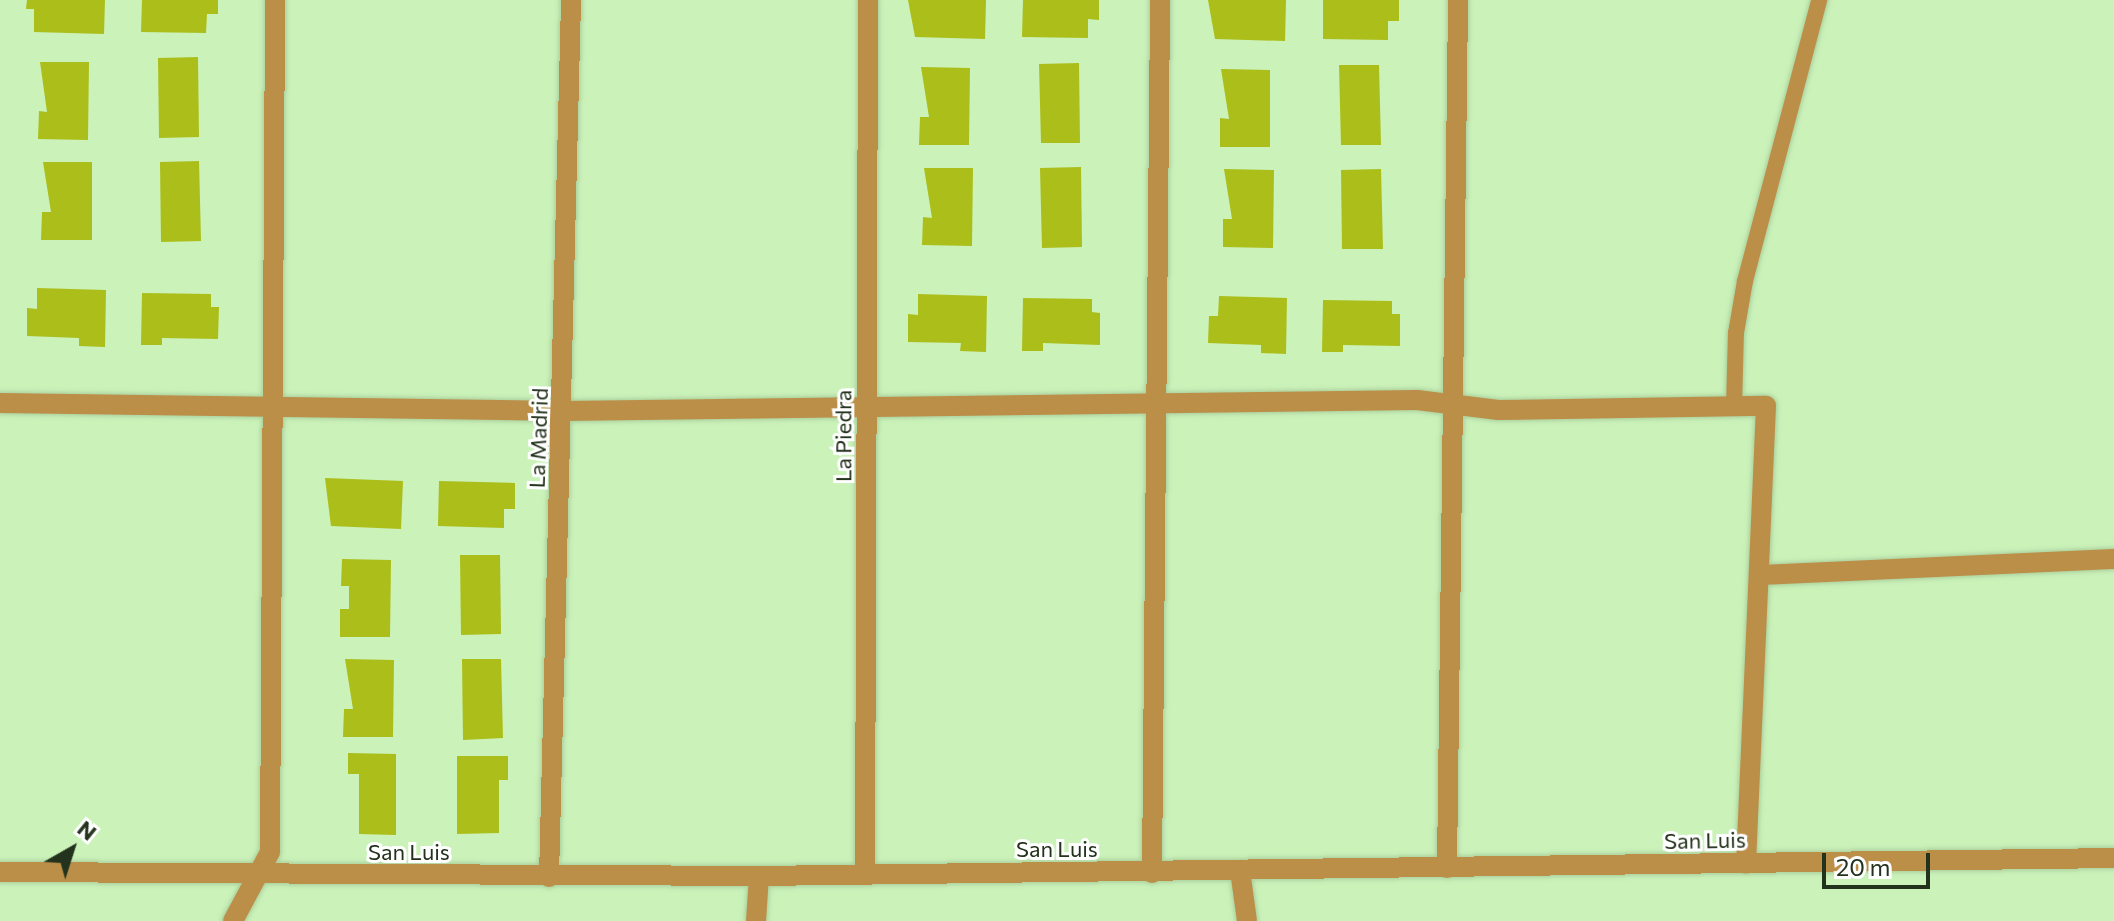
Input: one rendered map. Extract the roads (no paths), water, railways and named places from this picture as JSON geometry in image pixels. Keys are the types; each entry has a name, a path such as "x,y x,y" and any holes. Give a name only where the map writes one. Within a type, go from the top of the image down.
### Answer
{"street":[{"path":"233,921 261,875 270,852 275,0"},
{"name":"La Madrid","path":"549,877 571,0"},
{"name":"La Piedra","path":"865,872 868,0"},
{"path":"1152,873 1160,0"},
{"path":"1447,868 1456,409 1458,0"},
{"path":"0,403 563,411 867,411 1158,402 1417,400 1456,409 1766,406 1746,864"},
{"path":"1760,575 2114,559"},
{"name":"San Luis","path":"0,872 759,876 865,872 1152,873 2114,858"},
{"path":"1240,870 1247,921"},
{"path":"756,921 759,876"}],"lane":[{"path":"1734,407 1745,281 1819,0"}]}
